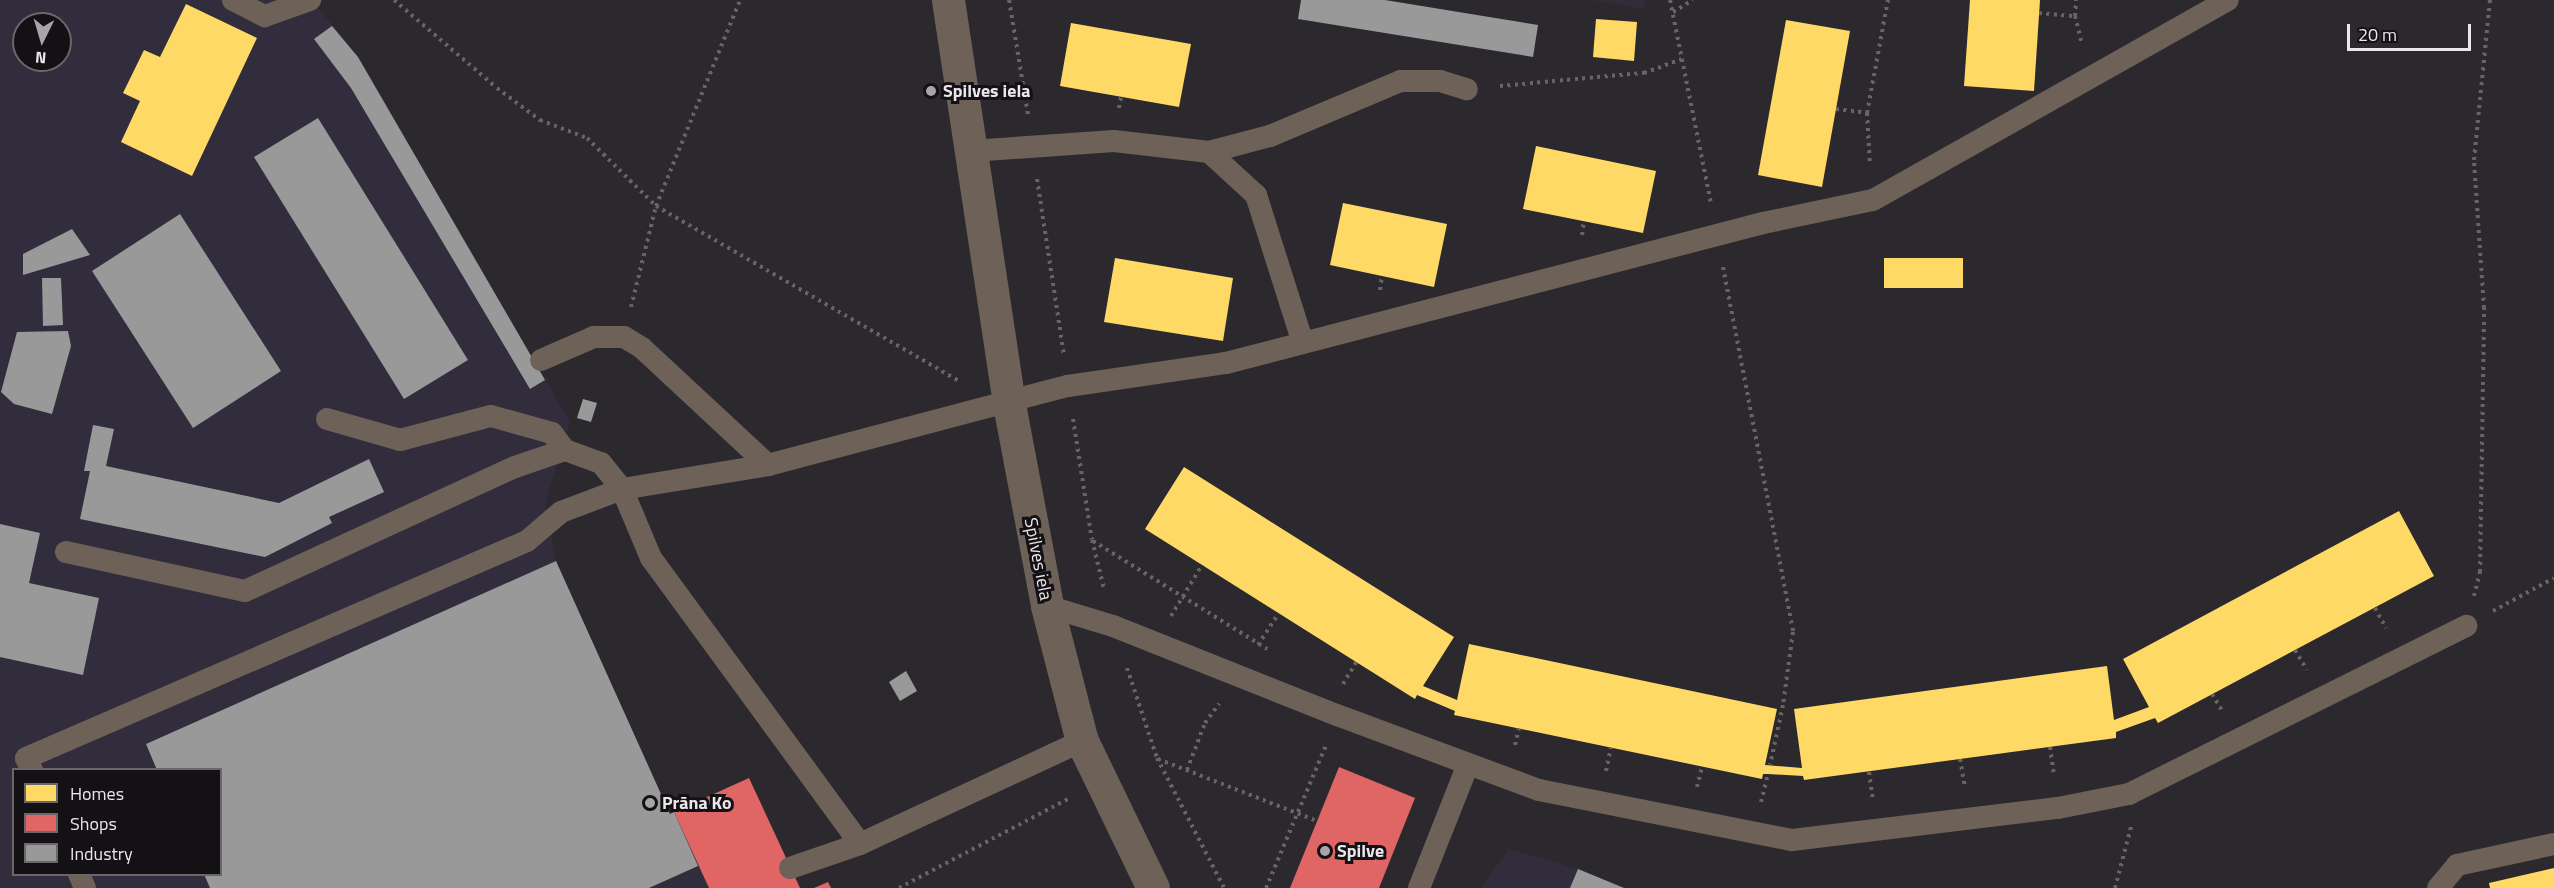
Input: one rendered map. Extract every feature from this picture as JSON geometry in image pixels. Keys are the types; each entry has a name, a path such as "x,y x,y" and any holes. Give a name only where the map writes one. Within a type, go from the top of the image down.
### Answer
{"street":[{"name":"Spilves iela","path":"948,0 1009,404 1047,606 1082,741 1153,888"}],"lane":[{"path":"233,0 265,16 310,0"},
{"path":"31,768 26,758 527,541 561,512 622,489 768,465 1009,404 1068,386 1226,363 1717,235 1873,200 2228,0"},
{"path":"971,151 1114,141 1209,152 1270,136 1401,81 1440,81 1467,89"},
{"path":"1209,152 1256,195 1303,343"},
{"path":"541,360 594,337 624,337 642,348 768,465"},
{"path":"327,419 400,440 491,416 552,433 565,450 601,463 622,489 651,558 860,844"},
{"path":"66,552 245,591 515,467 565,450"},
{"path":"1047,606 1113,626 1539,790 1792,840 1878,832 2058,807 2129,794 2466,626"},
{"path":"790,868 860,844 1082,741"},
{"path":"1419,888 1468,764"},
{"path":"2438,888 2457,865 2554,844"}],"path":[{"path":"394,0 497,88 540,120 587,138 656,206 955,379 1009,404"},
{"path":"624,337 656,206 740,0"},
{"path":"1009,0 1092,540 1113,626 1157,758 1224,888"},
{"path":"1670,0 1793,632 1783,705 1770,765"},
{"path":"1673,12 1693,0"},
{"path":"1873,200 1867,113 1888,0"},
{"path":"2076,0 2075,16 2089,78"},
{"path":"2466,626 2480,572 2484,308 2474,160 2490,0"},
{"path":"2039,13 2075,16"},
{"path":"1467,89 1644,74 1682,59"},
{"path":"1836,109 1867,113"},
{"path":"1092,540 1269,650"},
{"path":"1155,642 1202,565"},
{"path":"2466,626 2554,578"},
{"path":"1157,758 1317,821"},
{"path":"899,888 908,881 1101,782"},
{"path":"1266,888 1307,792"},
{"path":"2115,888 2134,818"}],"shaded area":[{"path":"0,0 308,0 320,10 358,57 570,422 545,503 556,561 669,814 749,778 800,888 0,888"},
{"path":"1591,0 1643,0 1645,9"},
{"path":"1509,849 1578,869 1625,888 1481,888"}],"building: Homes":[{"path":"1970,0 2040,0 2034,91 1964,86"},
{"path":"186,4 257,38 192,176 121,142 140,101 123,93 144,50 160,57"},
{"path":"1596,19 1637,22 1634,61 1593,57"},
{"path":"1786,20 1850,31 1822,187 1758,175"},
{"path":"1071,23 1191,44 1179,107 1060,86"},
{"path":"1536,146 1656,171 1643,233 1523,209"},
{"path":"1343,203 1447,224 1434,287 1330,265"},
{"path":"1115,258 1233,278 1223,341 1104,322"},
{"path":"1884,258 1963,258 1963,288 1884,288"},
{"path":"1184,467 1454,637 1423,686 1457,700 1469,644 1777,709 1765,765 1802,768 1794,709 2107,666 2114,720 2149,707 2123,659 2399,511 2434,576 2158,723 2155,718 2116,732 2116,738 1804,780 1803,776 1768,774 1763,774 1762,779 1454,715 1455,711 1417,695 1415,699 1145,529"},
{"path":"2554,868 2554,888 2490,888 2489,883"}],"building: Shops":[{"path":"1339,767 1415,798 1379,888 1290,888"},
{"path":"749,778 800,888 709,888 674,812"},
{"path":"828,882 831,888 814,888"}],"building: Industry":[{"path":"1301,0 1385,0 1538,25 1533,57 1298,19"},
{"path":"332,26 358,57 545,380 530,389 351,88 314,39"},
{"path":"318,118 468,360 404,399 254,157"},
{"path":"180,214 281,371 193,428 92,271"},
{"path":"72,229 90,255 23,275 23,254"},
{"path":"42,278 61,278 63,325 43,326"},
{"path":"68,331 71,346 52,414 14,404 1,392 17,332"},
{"path":"583,399 597,403 591,422 577,418"},
{"path":"93,425 114,429 106,466 279,503 369,459 384,492 329,517 332,523 265,557 80,519 90,471 84,471"},
{"path":"0,524 40,533 29,583 99,598 83,675 0,657"},
{"path":"556,561 670,814 674,812 698,866 649,888 210,888 205,876 222,876 222,768 156,768 146,744"},
{"path":"906,671 917,691 900,701 889,682"},
{"path":"1578,869 1624,888 1570,888"}],"place":[{"name":"Spilves iela","path":"931,91"},
{"name":"Prāna Ko","path":"650,803"},
{"name":"Spilve","path":"1325,851"}]}
